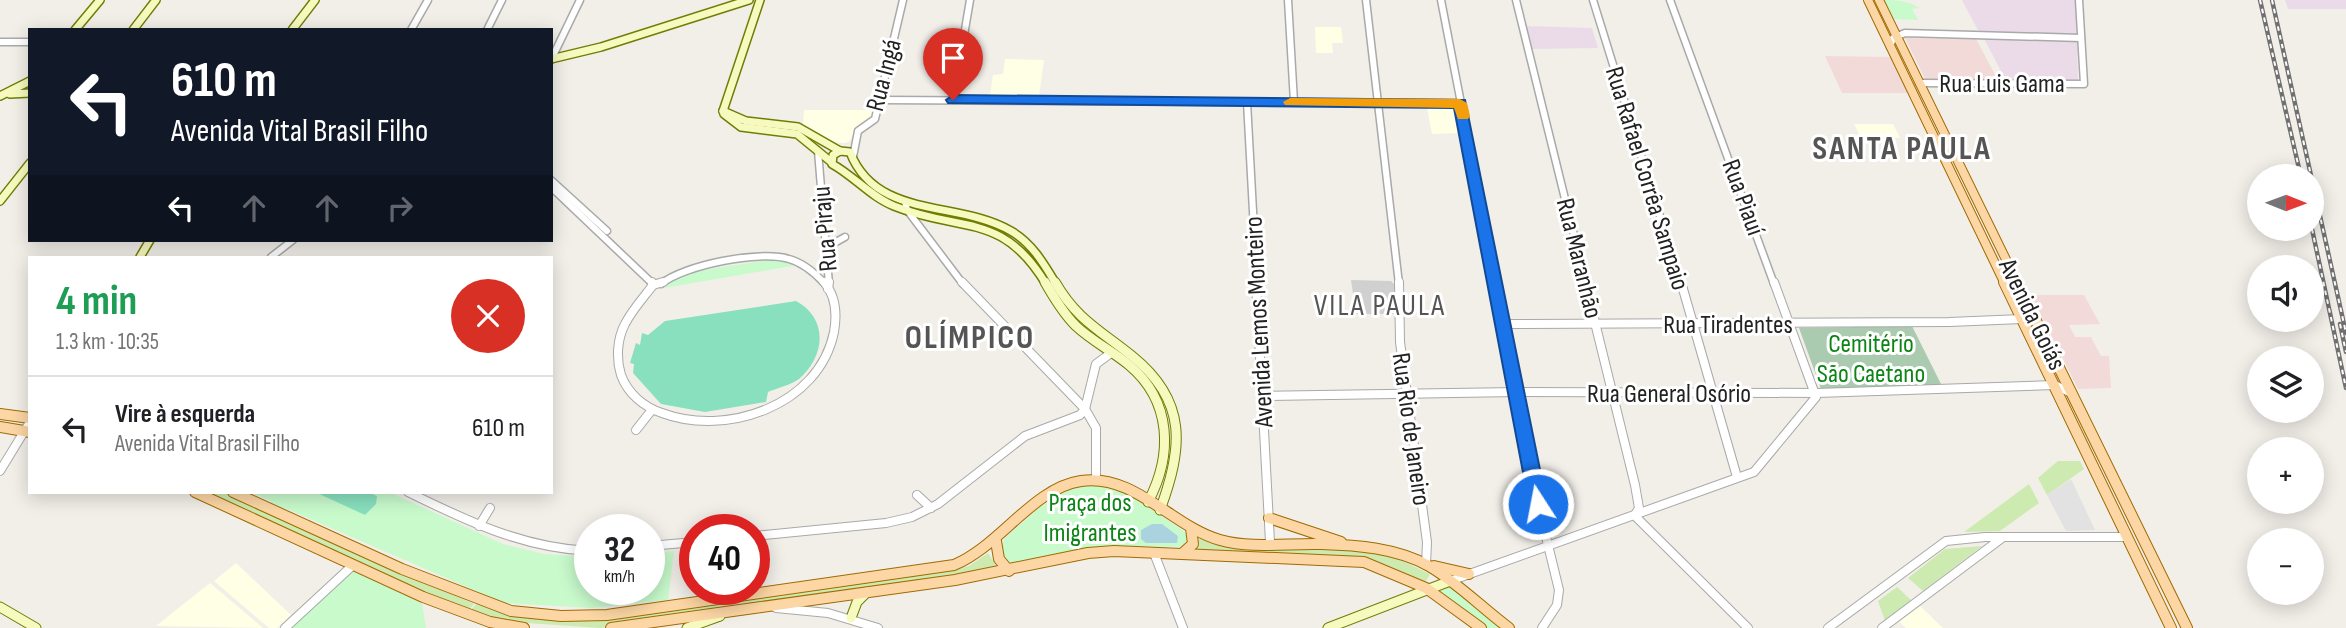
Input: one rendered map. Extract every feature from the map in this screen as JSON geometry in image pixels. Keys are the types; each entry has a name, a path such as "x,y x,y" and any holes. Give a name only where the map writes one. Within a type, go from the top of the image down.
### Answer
{"main road":[{"path":"77,28 100,0"},
{"path":"135,28 156,0"},
{"path":"294,28 315,0"},
{"path":"553,61 698,13 749,0"},
{"path":"723,111 760,0"},
{"name":"Avenida Goiás","path":"1868,0 2171,628"},
{"name":"Avenida Goiás","path":"1879,0 2187,628"},
{"path":"2,96 28,82"},
{"path":"2,96 28,91"},
{"path":"723,111 746,121 797,127 831,149 843,151 853,158 855,167 875,184 905,201 924,210 983,227 1017,246 1028,256 1068,318 1141,377 1164,418 1167,438 1163,467 1148,502"},
{"path":"723,111 730,121 741,127 797,134 884,201 907,210 988,220 1025,240 1041,254 1080,318 1154,375 1172,405 1179,429 1175,468 1160,510"},
{"path":"833,164 833,155 843,151"},
{"path":"833,164 845,166 853,158"},
{"path":"0,201 28,166"},
{"path":"0,414 28,426"},
{"path":"0,427 28,426"},
{"path":"237,494 473,598 511,611 561,616 607,615 954,565 973,558 996,541 1046,496 1072,483 1096,480 1119,485 1191,528 1226,541 1346,544"},
{"path":"199,494 424,597 490,622 524,628"},
{"path":"1269,518 1346,544 1385,551 1426,565 1469,574"},
{"path":"1181,554 1193,544 1191,528"},
{"path":"996,541 999,559 1009,571"},
{"path":"611,628 1009,571 1088,553 1154,553 1364,562 1391,570 1432,590 1481,628"},
{"path":"1426,565 1509,628"},
{"path":"1328,628 1450,581"},
{"path":"424,597 427,590 440,585"},
{"path":"851,618 857,601 867,592"},
{"path":"462,612 473,598"},
{"path":"0,607 36,628"},
{"path":"687,628 732,612"}],"street":[{"path":"412,28 428,0"},
{"path":"488,28 502,0"},
{"path":"553,59 580,0"},
{"name":"Rua Ingá","path":"853,158 858,131 874,119 903,0"},
{"path":"953,100 970,0"},
{"path":"1288,0 1294,102"},
{"name":"Rua Rio de Janeiro","path":"1366,0 1399,264 1399,302 1407,394 1427,542 1426,565"},
{"path":"1441,0 1559,597 1542,628"},
{"name":"Rua Maranhão","path":"1516,0 1614,393 1639,508 1635,516"},
{"name":"Rua Rafael Corrêa Sampaio","path":"1593,0 1715,393 1737,477"},
{"name":"Rua Piauí","path":"1671,0 1816,393"},
{"path":"1890,47 1896,35 2081,38 2079,0"},
{"name":"Rua Luis Gama","path":"1919,83 2084,83 2081,38"},
{"path":"0,42 28,42"},
{"path":"879,100 1460,103"},
{"name":"Avenida Lemos Monteiro","path":"1247,102 1270,542"},
{"name":"Rua Ingá","path":"843,151 855,143"},
{"name":"Rua Piraju","path":"818,151 829,265 828,289"},
{"name":"Rua Piraju","path":"818,169 824,163 833,164"},
{"path":"553,182 656,281"},
{"path":"553,189 656,281"},
{"path":"905,201 907,210 949,269 1084,409 1096,428 1096,480"},
{"path":"922,233 924,210"},
{"path":"827,247 845,237"},
{"path":"272,256 290,242"},
{"path":"774,257 792,260 813,274 828,289 836,308 835,338 818,370 791,396 756,414 726,422 691,423 651,411 626,389 616,365 626,321 656,281 686,270 774,257"},
{"path":"813,274 829,265"},
{"path":"2022,319 2033,312"},
{"name":"Rua Tiradentes","path":"1503,324 1791,325 2022,319"},
{"path":"770,534 895,522 931,508 1016,442 1039,430 1075,419 1084,409 1096,364 1111,353"},
{"name":"Rua General Osório","path":"1262,396 1517,392 1816,393 2054,385 2072,394"},
{"path":"1450,581 1548,544 1635,516 1760,468 1815,401 1816,393"},
{"path":"636,430 651,411"},
{"path":"0,471 28,426"},
{"path":"412,494 479,526 525,543 574,550"},
{"path":"917,495 931,508"},
{"path":"479,526 490,508"},
{"path":"1635,516 1748,628"},
{"path":"1828,628 1942,542 2006,537 2127,537"},
{"path":"1882,628 1986,547 2006,537"},
{"path":"1974,538 1986,547"},
{"path":"1154,553 1183,628"},
{"path":"285,628 352,566"},
{"path":"760,608 801,609 851,618 878,628"}],"shaded area":[{"path":"1962,0 2075,0 2077,35 1980,34"},
{"path":"2285,0 2346,0 2346,9 2288,9"},
{"path":"1526,26 1592,28 1598,48 1532,49"},
{"path":"1315,27 1341,27 1343,43 1332,43 1333,53 1316,53"},
{"path":"1905,38 1976,39 1999,82 1925,79"},
{"path":"1984,39 2077,41 2078,83 2007,82"},
{"path":"1825,56 1891,57 1908,93 1842,93"},
{"path":"1005,59 1044,60 1039,96 990,95 993,75 1003,74"},
{"path":"1427,108 1454,108 1459,133 1432,134"},
{"path":"804,110 873,110 871,119 855,130 850,141 845,143 827,142 803,125"},
{"path":"1854,124 1893,124 1900,138 1861,138"},
{"path":"1351,280 1391,281 1396,286 1396,314 1356,314"},
{"path":"2031,295 2084,295 2100,324 2069,325 2075,337 2091,337 2101,356 2109,356 2111,388 2078,389"},
{"path":"2071,479 2095,530 2066,531 2047,495"},
{"path":"236,563 291,615 277,628 269,628 214,581"},
{"path":"210,583 263,628 156,626"},
{"path":"1920,606 1943,628 1906,628 1899,622"}],"green space":[{"path":"1883,0 1903,1 1920,8 1912,9 1918,20 1893,19"},
{"path":"775,259 787,261 792,266 664,288 682,273"},
{"path":"796,301 814,317 820,338 818,349 808,370 799,379 768,392 766,402 705,412 661,404 633,373 634,364 630,363 636,343 640,345 642,333 648,335 665,321"},
{"name":"Cemitério São Caetano","path":"1912,326 1942,386 1821,389 1799,328"},
{"path":"2058,461 2080,461 2084,469 2047,495 2038,478"},
{"name":"Praça dos Imigrantes","path":"1100,484 1128,494 1181,529 1188,536 1187,541 1180,547 1118,546 1020,565 1006,561 1001,549 1004,539 1048,500 1073,486"},
{"path":"2029,484 2039,503 2000,531 1964,532"},
{"path":"207,494 231,494 474,604 468,611 440,601"},
{"path":"254,494 393,494 503,544 544,554 574,556 574,605 620,605 592,608 504,603 287,509 271,505 271,501"},
{"path":"319,494 377,496 376,504 365,515"},
{"path":"1199,534 1210,541 1370,552 1398,559 1430,574 1425,583 1376,561 1193,552 1197,547"},
{"path":"1982,546 1923,591 1908,578 1945,549"},
{"path":"674,551 668,600 665,600 665,552"},
{"path":"988,553 998,569 770,603 770,594 969,566"},
{"path":"353,571 422,603 426,628 289,628"},
{"path":"1448,586 1500,628 1486,628 1440,592"},
{"path":"1897,587 1911,600 1885,621 1878,601"},
{"path":"477,603 500,613 611,617 695,605 755,605 600,628 495,621 470,611"}],"water":[{"path":"1152,524 1162,524 1178,536 1177,543 1146,543 1141,539 1141,530"}],"railway":[{"path":"2260,0 2298,164"},
{"path":"2272,0 2346,333"},
{"path":"2315,242 2346,388"},
{"path":"2340,324 2346,352"}],"slow traffic":[{"path":"1290,102 1460,103 1463,116"}],"district":[{"name":"SANTA PAULA","path":"1902,147"},
{"name":"VILA PAULA","path":"1380,305"},
{"name":"OLÍMPICO","path":"970,336"}],"route":[{"path":"953,100 1460,103 1538,504"}]}
